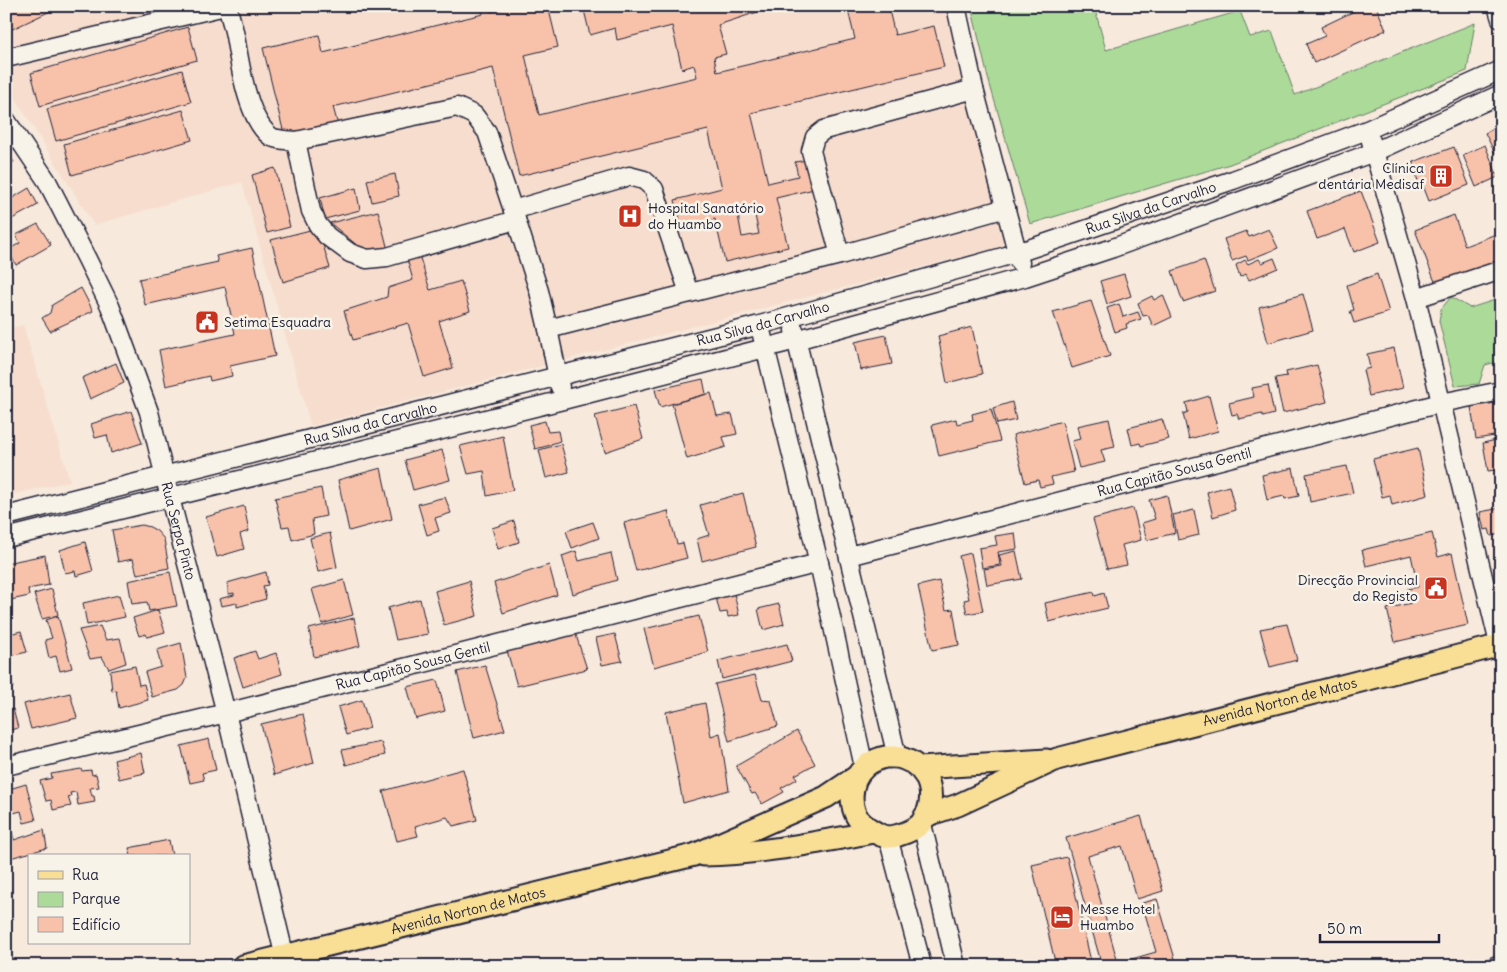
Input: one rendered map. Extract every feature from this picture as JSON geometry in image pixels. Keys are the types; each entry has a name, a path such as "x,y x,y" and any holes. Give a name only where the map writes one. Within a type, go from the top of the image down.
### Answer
{"main road":[{"name":"Avenida Norton de Matos","path":"920,768 1057,759 1500,647"},
{"path":"885,757 905,759 920,768 930,786 931,796 929,807 923,820 904,834 881,835 861,822 853,808 851,792 860,772 874,760 885,757"},
{"name":"Avenida Norton de Matos","path":"923,820 1057,759"},
{"name":"Avenida Norton de Matos","path":"242,966 286,960 694,855 826,797 860,772"},
{"name":"Avenida Norton de Matos","path":"694,855 770,849 881,835"}],"street":[{"path":"6,58 226,6 249,100 259,125 271,138 296,141 457,107 474,115 487,132 539,290 563,400"},
{"path":"956,6 974,89 1025,277"},
{"path":"1497,6 1501,19"},
{"name":"Rua Silva da Carvalho","path":"14,514 791,317 1018,253 1234,180 1367,130 1501,70"},
{"path":"840,255 811,151 815,137 824,130 974,89"},
{"name":"Rua Silva da Carvalho","path":"6,538 563,400 796,340 1025,277 1113,248 1374,152 1501,94"},
{"name":"Rua Serpa Pinto","path":"6,120 47,181 87,259 110,306 149,412 226,713 286,960"},
{"path":"1367,130 1416,298 1500,647"},
{"path":"296,141 311,211 318,225 327,236 350,253 367,258 387,257 629,176 644,180 654,189 689,293"},
{"path":"1234,180 1240,202"},
{"path":"548,328 840,255 1006,208"},
{"path":"1107,224 1113,248"},
{"path":"1416,298 1501,270"},
{"path":"791,317 897,757"},
{"path":"760,325 819,563 860,772"},
{"name":"Rua Capitão Sousa Gentil","path":"848,556 1441,403 1501,391"},
{"path":"437,407 442,429"},
{"path":"281,447 286,470"},
{"path":"14,514 27,533"},
{"name":"Rua Capitão Sousa Gentil","path":"6,766 226,713 819,563"},
{"path":"923,820 956,966"},
{"path":"881,835 922,966"},
{"path":"1495,966 1501,964"}],"shaded area":[{"name":"Hospital Sanatório do Huambo","path":"6,6 956,6 1015,243 311,426 242,182 94,225 6,83"},
{"path":"23,325 70,481 6,496 6,329"}],"green space":[{"path":"971,6 1094,6 1106,50 1240,11 1250,37 1272,31 1295,95 1475,23 1467,71 1230,164 1030,224 988,78"},
{"path":"1451,297 1470,308 1501,298 1501,361 1485,365 1479,384 1455,386 1439,321 1441,309"}],"building":[{"path":"6,6 61,6 6,32"},
{"path":"481,6 490,6 491,12 514,6 548,6 558,47 525,55 539,115 697,77 694,65 682,69 672,26 617,40 615,28 590,35 583,6 776,6 718,25 726,54 714,57 717,72 855,39 847,6 888,6 895,35 934,26 944,67 751,113 768,183 798,176 795,162 807,160 814,189 776,198 788,247 725,262 715,219 682,228 675,200 722,188 708,130 519,176 493,68 333,107 338,125 285,138 263,48 319,35 323,53 483,14","holes":["754,211 759,234 742,237 738,215"]},
{"path":"1165,6 1183,6 1167,11"},
{"path":"1365,6 1376,6 1386,30 1314,63 1306,44 1325,36 1321,27"},
{"path":"188,27 197,60 40,106 31,73"},
{"path":"182,70 191,102 56,141 47,109"},
{"path":"183,110 192,140 72,175 64,144"},
{"path":"1501,125 1501,150 1495,153 1485,133"},
{"path":"1485,145 1498,177 1476,187 1463,155"},
{"name":"Clínica dentária Medisaf","path":"1454,147 1469,185 1429,201 1422,183 1419,184 1413,162"},
{"path":"6,150 14,162 6,167"},
{"path":"275,168 290,227 267,233 252,175"},
{"path":"395,174 399,196 372,202 367,180"},
{"path":"29,188 38,205 12,219 6,210 6,202"},
{"path":"356,188 360,210 325,219 320,198"},
{"path":"1361,191 1380,242 1354,252 1345,229 1317,239 1307,211"},
{"path":"378,211 389,254 370,256 330,223"},
{"path":"1454,215 1465,246 1501,232 1501,263 1437,287 1415,230"},
{"path":"38,224 51,245 16,265 8,250 20,243 16,235"},
{"path":"318,228 330,268 283,282 271,240"},
{"path":"1269,229 1278,248 1248,260 1246,256 1232,261 1224,239 1246,231 1249,237"},
{"path":"252,248 275,356 230,366 232,376 210,381 209,376 166,386 159,350 235,334 225,287 145,305 139,279 218,262 216,256"},
{"path":"419,255 430,290 461,281 470,311 439,321 453,368 424,377 408,323 353,340 344,311 387,297 388,288 413,280 407,259"},
{"path":"1274,258 1278,268 1249,280 1246,274 1240,277 1236,265 1245,260 1248,264 1259,259 1262,263"},
{"path":"1204,260 1215,291 1183,302 1172,271"},
{"path":"1124,274 1131,296 1107,304 1100,281"},
{"path":"1377,274 1389,312 1354,323 1350,311 1354,310 1347,285"},
{"path":"81,288 93,311 50,331 42,318 50,313 52,305"},
{"path":"1303,294 1313,330 1268,343 1259,307"},
{"path":"1163,295 1172,317 1153,326 1148,315 1143,316 1138,303 1152,296 1154,300"},
{"path":"1091,301 1110,356 1072,368 1053,312"},
{"path":"1119,304 1123,317 1138,312 1141,319 1126,324 1127,328 1115,332 1107,308"},
{"path":"972,327 982,374 947,383 938,336"},
{"path":"886,335 892,364 861,370 855,342"},
{"path":"1394,348 1403,388 1369,396 1363,370 1370,368 1367,354"},
{"path":"116,363 124,383 90,399 82,378"},
{"path":"1317,365 1327,402 1283,413 1275,378 1287,376 1286,372"},
{"path":"703,379 706,394 660,407 655,390"},
{"path":"1268,385 1274,414 1263,417 1262,414 1239,419 1237,414 1232,415 1229,403 1254,397 1252,388"},
{"path":"711,393 717,416 732,414 737,434 723,437 726,447 687,459 672,404"},
{"path":"1209,396 1218,431 1189,439 1183,414 1188,412 1186,403"},
{"path":"1012,402 1016,420 997,424 993,408"},
{"path":"1501,402 1501,435 1476,439 1471,407"},
{"path":"634,406 643,439 605,452 595,416"},
{"path":"991,409 1000,441 939,456 932,425 956,419 957,424 973,420 972,414"},
{"path":"131,411 142,443 111,453 107,435 95,438 91,424"},
{"path":"1109,419 1115,447 1101,450 1105,462 1079,468 1072,441 1080,439 1077,426"},
{"path":"1162,419 1169,439 1141,446 1140,443 1132,445 1128,428"},
{"path":"545,421 548,432 558,431 560,441 535,449 529,425"},
{"path":"1062,421 1074,472 1051,477 1053,484 1040,487 1038,480 1025,483 1013,435"},
{"path":"503,436 513,490 487,496 484,471 468,474 460,446"},
{"path":"1501,439 1501,469 1488,471 1483,443"},
{"path":"561,444 569,472 546,478 539,450"},
{"path":"1418,448 1428,495 1392,505 1390,495 1382,497 1373,459"},
{"path":"442,450 450,480 413,490 405,460"},
{"path":"1347,466 1353,493 1310,502 1306,474"},
{"path":"381,468 392,519 349,531 338,480"},
{"path":"1293,468 1299,496 1285,499 1284,496 1267,500 1262,475"},
{"path":"1229,486 1235,510 1213,517 1207,492"},
{"path":"321,488 326,516 312,519 314,534 292,540 289,526 282,527 275,498"},
{"path":"743,493 756,547 702,561 697,539 709,535 700,505"},
{"path":"1167,495 1175,533 1147,540 1142,523 1155,519 1149,500"},
{"path":"445,497 451,513 435,518 439,531 427,535 418,504"},
{"path":"244,506 249,531 240,534 244,549 217,557 206,517"},
{"path":"1133,508 1141,540 1122,545 1127,565 1107,569 1093,519"},
{"path":"1501,508 1501,534 1491,536 1489,529 1484,530 1480,512"},
{"path":"1194,510 1199,535 1178,540 1173,515"},
{"path":"668,511 677,544 683,543 687,558 636,571 624,523"},
{"path":"514,521 519,542 498,549 492,528"},
{"path":"593,522 599,538 572,548 566,531"},
{"path":"142,525 157,531 164,539 169,568 137,574 133,559 118,562 112,530"},
{"path":"330,533 337,567 318,572 310,538"},
{"path":"1015,533 1017,549 998,552 1000,565 982,568 979,548 997,545 995,536"},
{"name":"Direcção Provincial do Registo","path":"1432,533 1438,557 1452,553 1468,625 1395,642 1387,609 1411,603 1407,589 1418,587 1411,555 1366,566 1362,550"},
{"path":"85,542 93,571 76,576 75,571 65,573 60,550"},
{"path":"576,551 579,561 611,553 617,580 573,594 562,556"},
{"path":"1016,551 1022,579 987,585 984,569 1002,566 999,555"},
{"path":"971,553 983,611 967,614 964,600 969,599 959,556"},
{"path":"45,555 49,585 28,589 29,596 6,601 6,563"},
{"path":"1501,561 1501,576 1497,563"},
{"path":"549,565 557,595 503,613 494,583"},
{"path":"170,572 177,606 149,611 147,602 132,604 128,581"},
{"path":"266,572 268,585 263,586 266,599 237,607 237,603 221,606 219,599 234,595 234,593 229,594 227,583"},
{"path":"344,580 353,615 322,624 312,589"},
{"path":"469,581 477,616 444,625 435,591"},
{"path":"939,581 946,610 953,609 959,645 932,650 918,586"},
{"path":"52,589 58,615 42,619 34,594"},
{"path":"733,589 739,615 728,617 727,612 720,613 715,594"},
{"path":"1094,592 1095,596 1104,593 1108,608 1049,622 1045,603"},
{"path":"119,595 125,617 87,625 83,603"},
{"path":"420,599 428,634 396,640 388,608"},
{"path":"779,604 784,624 763,630 758,609"},
{"path":"158,610 165,632 147,637 146,634 139,636 133,618"},
{"path":"58,616 72,668 60,671 56,656 49,658 45,640 52,638 46,620"},
{"path":"699,616 708,652 654,667 644,629"},
{"path":"354,618 360,646 314,657 309,629"},
{"path":"1287,624 1297,660 1270,667 1260,629"},
{"path":"100,626 106,640 120,638 126,663 109,669 102,657 90,659 79,630"},
{"path":"574,629 587,669 517,686 506,647"},
{"path":"21,631 27,652 10,656 13,665 8,667 13,687 6,689 6,635"},
{"path":"615,634 622,661 602,665 596,638"},
{"path":"181,643 187,678 184,685 178,690 152,697 145,672 161,667 157,650"},
{"path":"787,644 792,661 722,679 718,661"},
{"path":"255,651 258,659 276,653 282,674 243,687 234,658"},
{"path":"485,665 505,730 474,738 457,672"},
{"path":"135,666 139,685 144,684 148,700 119,708 116,690 112,691 110,671"},
{"path":"755,675 762,700 771,701 778,726 729,741 715,684"},
{"path":"437,680 445,711 416,719 407,687"},
{"path":"70,693 77,718 31,729 24,704"},
{"path":"362,700 370,728 346,735 338,707"},
{"path":"705,703 711,736 720,733 729,790 683,803 666,712"},
{"path":"13,709 18,728 6,731 6,710"},
{"path":"303,714 314,763 274,775 261,724"},
{"path":"797,731 815,764 795,775 797,779 781,788 784,792 762,804 755,793 752,794 736,766"},
{"path":"209,739 216,770 202,773 204,780 190,783 181,746"},
{"path":"381,742 385,755 346,765 342,750"},
{"path":"141,753 145,773 119,779 114,760"},
{"path":"81,769 82,771 91,770 92,775 96,774 99,787 90,788 95,802 78,805 76,792 70,793 71,796 68,797 71,806 53,810 51,800 46,801 40,781 52,778 51,774"},
{"path":"463,769 477,820 453,826 447,817 415,826 418,836 397,841 383,791"},
{"path":"26,784 36,820 24,823 21,811 6,815 6,790"},
{"path":"1141,816 1163,891 1137,899 1122,846 1088,856 1118,963 1156,952 1142,903 1157,899 1176,962 1164,966 1102,966 1066,838"},
{"path":"44,830 47,848 6,859 6,832 12,831 14,840"},
{"path":"169,840 172,854 130,854 129,848"},
{"path":"1067,857 1092,966 1056,966 1032,865"}],"place":[{"name":"Clínica dentária Medisaf","path":"1441,176"},
{"name":"Hospital Sanatório do Huambo","path":"630,216"},
{"name":"Setima Esquadra","path":"207,322"},
{"name":"Direcção Provincial do Registo","path":"1436,588"},
{"name":"Messe Hotel Huambo","path":"1062,917"}]}
